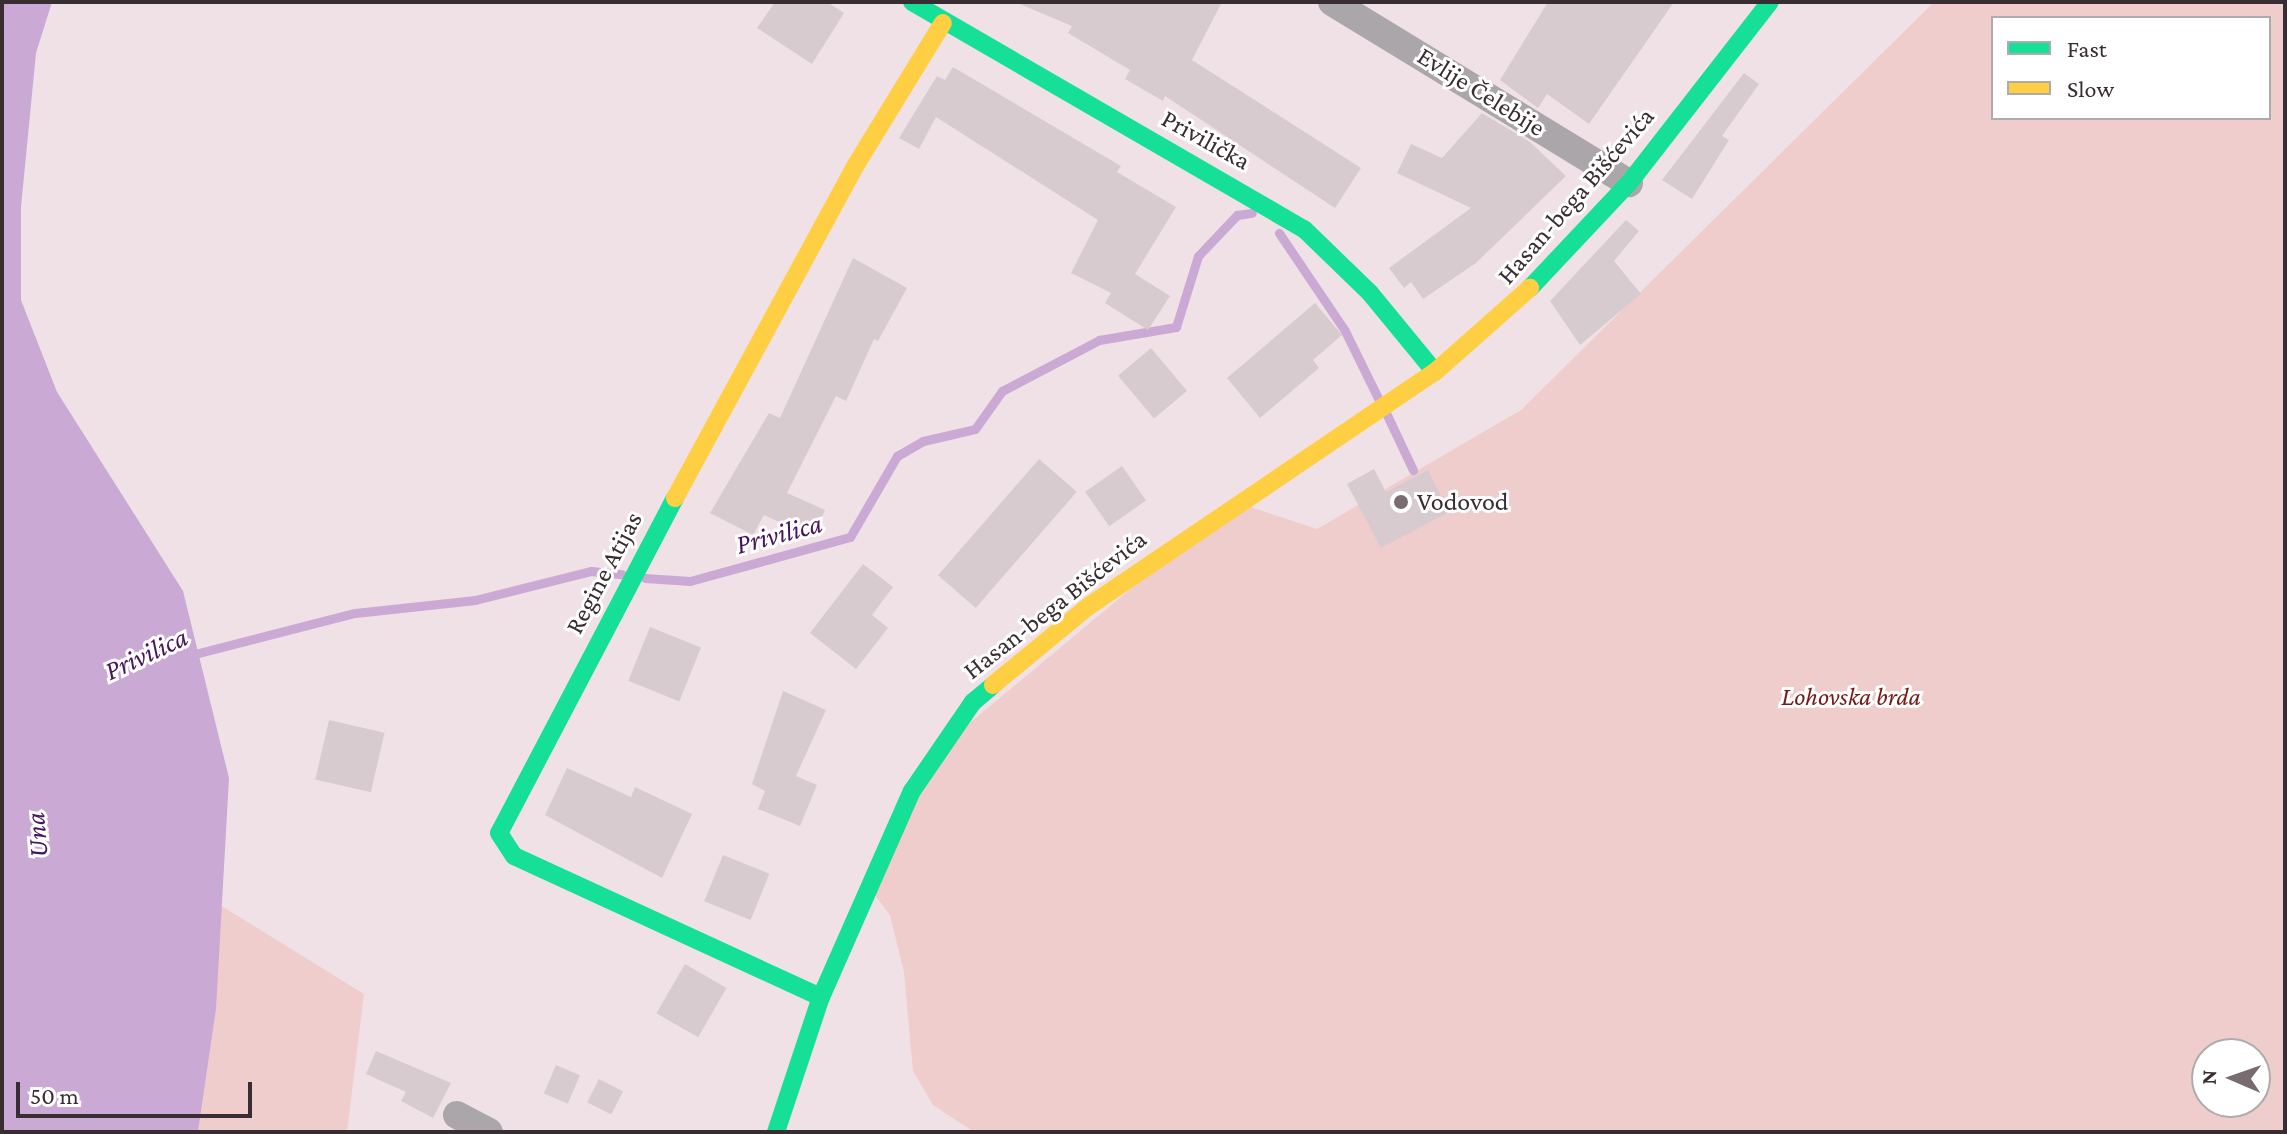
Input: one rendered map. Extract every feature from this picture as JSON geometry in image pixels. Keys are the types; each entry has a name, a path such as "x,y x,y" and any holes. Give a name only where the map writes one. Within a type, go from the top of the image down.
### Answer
{"street":[{"name":"Privilička","path":"912,2 943,23 1304,229 1344,264 1435,372"},
{"name":"Evlije Čelebije","path":"1332,2 1629,183"},
{"name":"Hasan-bega Bišćevića","path":"776,1132 821,997 912,791 973,702 1089,606 1435,372 1511,309 1629,183 1770,2"},
{"name":"Regine Atijas","path":"821,997 514,856 499,833 520,784 839,196 943,23"},
{"path":"457,1115 489,1132"}],"green space":[{"name":"Lohovska brda","path":"1934,2 2285,2 2285,1132 974,1132 933,1105 913,1071 904,972 890,915 869,887 941,747 1235,502 1317,529 1521,410"},
{"path":"220,905 364,994 347,1132 198,1132 216,1009"}],"water":[{"name":"Una","path":"2,2 52,2 36,53 21,207 21,300 57,392 183,591 229,778 216,1009 198,1132 2,1132"}],"building":[{"path":"775,2 827,2 844,13 812,64 757,28"},
{"path":"1015,2 1222,2 1192,60 1361,168 1335,208 1165,96 1163,101 1125,79 1130,70 1068,33 1072,26"},
{"path":"1548,2 1674,2 1589,124 1547,94 1538,108 1500,80"},
{"path":"953,67 1121,166 1117,172 1176,207 1135,274 1170,296 1148,330 1105,303 1111,293 1071,273 1098,220 936,117 919,149 899,138 937,76 945,80"},
{"path":"1744,73 1759,84 1722,136 1729,140 1692,199 1662,180"},
{"path":"1482,113 1530,142 1566,176 1476,263 1423,299 1411,282 1404,288 1389,268 1471,208 1397,173 1411,144 1442,158"},
{"path":"1626,220 1639,231 1614,261 1641,294 1580,345 1550,301"},
{"path":"853,258 907,288 878,341 874,339 846,401 836,396 787,493 825,510 813,538 764,515 753,535 710,513 769,413 780,418"},
{"path":"1315,303 1342,335 1313,360 1319,368 1260,418 1227,378"},
{"path":"1151,348 1187,391 1154,419 1118,376"},
{"path":"1039,459 1077,492 976,608 938,575"},
{"path":"1122,466 1146,500 1109,526 1085,492"},
{"name":"Vodovod","path":"1374,469 1386,492 1428,470 1449,512 1381,548 1347,484"},
{"path":"863,564 893,587 872,615 888,628 856,669 810,633"},
{"path":"650,627 701,648 679,701 628,681"},
{"path":"783,691 826,710 796,776 817,785 800,826 758,809 765,791 752,784"},
{"path":"329,720 385,733 371,792 315,779"},
{"path":"567,768 631,797 635,787 692,814 662,878 545,815"},
{"path":"723,855 769,874 751,920 704,901"},
{"path":"685,964 727,988 698,1037 656,1013"},
{"path":"376,1051 451,1083 433,1118 401,1101 406,1092 366,1074"},
{"path":"556,1065 580,1075 568,1104 544,1094"},
{"path":"599,1079 623,1091 611,1114 587,1102"}],"waterway":[{"name":"Privilica","path":"645,578 690,581 850,537 897,456 923,441 975,429 1002,391 1099,340 1176,327 1198,256 1237,215 1252,213"},
{"name":"Privilica","path":"1279,233 1345,331 1378,398"},
{"name":"Privilica","path":"1387,415 1413,470"},
{"name":"Privilica","path":"191,655 355,613 475,600 591,571 622,574"}],"traffic: fast":[{"path":"912,2 1304,229 1370,293 1435,372"},
{"path":"1530,288 1629,183 1770,2"},
{"path":"675,498 499,833 514,856 821,997"},
{"path":"776,1132 821,997 912,791 973,702 993,685"}],"traffic: slow":[{"path":"675,498 854,168 943,23"},
{"path":"993,685 1089,606 1435,372 1530,288"}],"place":[{"name":"Vodovod","path":"1401,502"}]}
